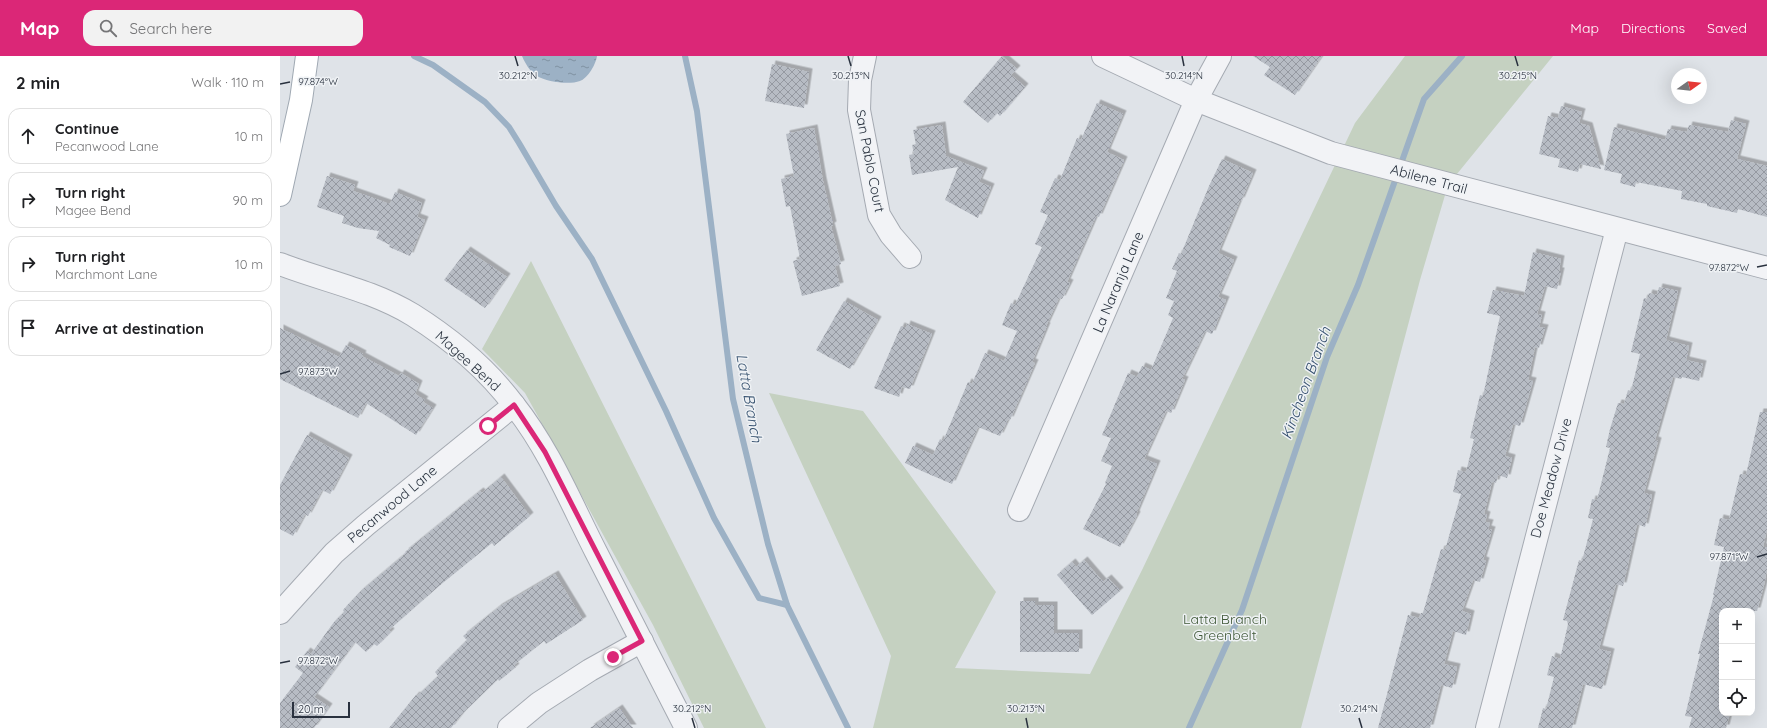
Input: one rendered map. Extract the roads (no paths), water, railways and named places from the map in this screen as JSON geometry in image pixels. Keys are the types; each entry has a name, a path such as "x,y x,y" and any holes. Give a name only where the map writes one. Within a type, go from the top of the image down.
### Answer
{"main road":[{"path":"280,195 301,100 307,56"}],"street":[{"name":"San Pablo Court","path":"865,56 860,80 860,110 879,215 891,235 910,257"},
{"name":"Abilene Trail","path":"1103,56 1196,100 1331,153 1767,268"},
{"name":"La Naranja Lane","path":"1019,510 1196,100 1220,56"},
{"name":"Doe Meadow Drive","path":"1487,728 1616,229"},
{"name":"Magee Bend","path":"280,264 382,299 411,314 440,333 488,374 514,405 545,452 686,728"},
{"name":"Pecanwood Lane","path":"280,613 307,581 350,539 405,492 514,405"},
{"path":"509,728 539,703 590,670 642,641"}],"water":[{"path":"522,56 597,56 595,63 586,77 580,81 564,83 546,80 537,76 530,70"}],"waterway":[{"path":"414,56 433,65 485,102 509,127 556,206 592,259 666,411 714,518 759,598 787,605"},
{"name":"Latta Branch","path":"685,56 697,111 733,399 768,544 787,605 848,728"},
{"name":"Kincheon Branch","path":"1189,728 1242,610 1327,357 1358,285 1424,99 1462,56"}],"park label":[{"name":"Latta Branch Greenbelt","path":"1225,628"}]}
